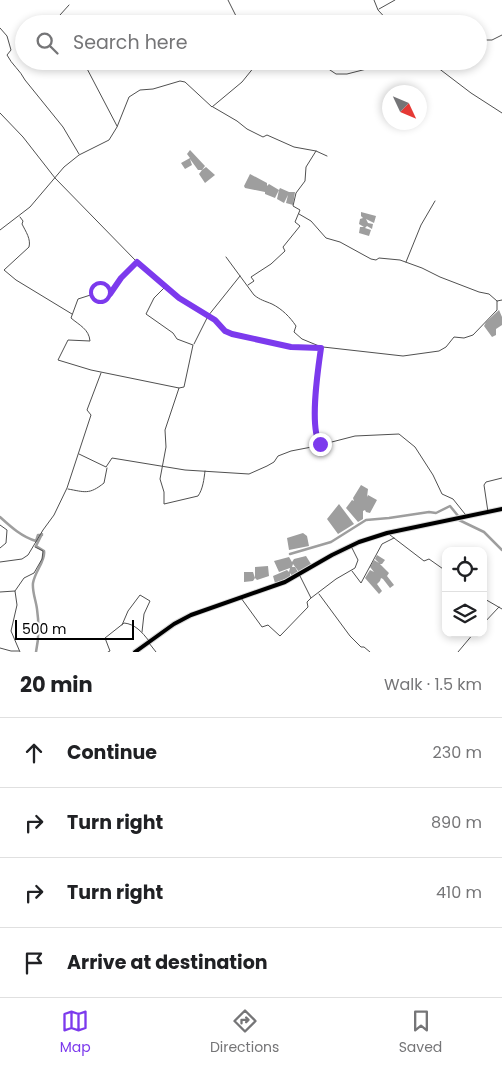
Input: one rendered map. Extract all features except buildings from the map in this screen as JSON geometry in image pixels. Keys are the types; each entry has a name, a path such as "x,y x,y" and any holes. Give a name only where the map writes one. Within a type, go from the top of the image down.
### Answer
{"main road":[{"path":"135,652 190,615 276,586 300,575 351,545 387,533 502,509"}],"street":[{"path":"228,0 236,15"},
{"path":"374,0 382,15"},
{"path":"378,10 396,0"},
{"path":"60,15 70,5"},
{"path":"0,28 7,36 11,50 7,55 15,66"},
{"path":"487,40 492,40 502,35"},
{"path":"18,70 63,127 79,154"},
{"path":"88,70 117,127"},
{"path":"212,107 242,82 252,70"},
{"path":"330,70 336,74 347,74 363,70"},
{"path":"440,70 502,113"},
{"path":"0,230 30,207 64,166 79,154 110,140 127,99 135,92 180,80 185,82 212,107 247,129 263,136 267,135 294,147 316,151 327,156"},
{"path":"0,112 17,130 55,178 137,262 189,306 208,316 232,334 291,347 374,352 392,356 403,356 439,351 446,347 454,338 468,337 478,331 497,310 497,302 494,296 440,277 406,262 385,258 371,259 340,242 326,238 311,221 299,214"},
{"path":"248,286 254,281 251,277 285,252 283,247 300,226 295,222 300,210 293,206 296,193 305,181 306,167 316,151"},
{"path":"406,262 421,225 435,201"},
{"path":"19,216 23,221 22,224 30,243 27,250 4,270 16,280 72,314"},
{"path":"226,257 259,300 272,305 290,317 296,326 294,332 297,335 321,348"},
{"path":"137,262 121,278 110,294 108,295 103,291 78,299 70,316 72,320 86,330 90,341 68,340 58,360 101,372 179,388 184,387 193,345 208,316 240,276"},
{"path":"165,286 154,298 146,316 173,333 177,339 193,345"},
{"path":"497,302 502,300"},
{"path":"321,348 314,431 317,440 322,445"},
{"path":"0,562 24,558 30,554 54,515 67,489 79,454 91,415 87,410 101,372"},
{"path":"179,388 165,430 166,447 160,479 164,492 164,504 198,496 205,471"},
{"path":"67,489 88,493 95,491 104,484 107,466 112,458 161,466 249,474 270,464 278,456 291,451 355,436 399,434 409,441 426,463 442,494 453,499 466,517"},
{"path":"79,454 107,466"},
{"path":"488,512 484,485 486,482 502,478"},
{"path":"0,525 7,530 8,535 6,543 0,548"},
{"path":"387,533 424,561 429,559 442,568"},
{"path":"351,570 361,582 382,544 394,538"},
{"path":"241,597 262,627 268,625 280,636 308,607 307,602 311,598 336,579 355,568 358,560 351,545"},
{"path":"0,648 20,652 11,631 17,605 15,591 24,578 34,573 42,559 43,552 34,546"},
{"path":"300,575 311,598"},
{"path":"0,592 15,591"},
{"path":"318,593 350,636 361,647 370,652"},
{"path":"122,625 128,611 140,595 150,601 144,614 142,632"},
{"path":"487,600 502,609"},
{"path":"487,620 499,607"},
{"path":"108,652 110,650 105,638 122,625 128,623 142,632 156,652"},
{"path":"458,652 471,637"}],"shaded area":[{"path":"190,150 205,166 202,170 198,170 190,159 192,165 185,169 181,163 190,158 187,154"},
{"path":"206,167 215,175 205,183 199,174"},
{"path":"250,174 267,183 267,186 269,184 279,190 275,198 265,194 265,192 245,188 244,186"},
{"path":"280,188 289,192 295,192 293,205 286,203 288,195 284,203 277,199"},
{"path":"361,212 376,216 374,223 366,219 368,223 373,224 372,229 367,226 365,228 371,230 369,236 359,233 360,227 364,227 359,224 360,219 363,218"},
{"path":"499,310 502,317 502,325 496,329 496,335 492,337 484,326"},
{"path":"361,485 368,489 367,497 368,495 377,500 370,513 365,510 363,511 363,519 358,522 346,508 352,500 354,501 353,498"},
{"path":"339,504 354,524 338,534 327,519"},
{"path":"303,533 307,536 309,546 289,550 287,538"},
{"path":"377,555 385,560 380,564 389,573 387,576 394,585 390,588 381,578 377,584 382,591 379,594 365,578 370,570 374,572 370,567 374,560 379,563 375,559"},
{"path":"306,556 311,564 299,572 293,564 292,567 295,567 298,572 292,576 290,573 290,577 275,583 273,576 287,570 289,572 290,568 279,572 274,561 289,557 292,562 294,559"},
{"path":"268,566 269,576 257,580 255,578 255,567"},
{"path":"244,572 253,572 255,578 253,581 244,582"}],"waterway":[{"path":"290,554 331,542 366,520 429,512 436,513 450,506 459,517"},
{"path":"0,517 26,537 36,541 38,535 42,535"},
{"path":"459,520 484,532 502,550"},
{"path":"36,652 38,625 33,583 44,554 44,551 36,546 42,534"}],"route":[{"path":"100,292 103,291 108,295 110,294 121,278 137,262 189,306 215,320 225,331 248,339 291,347 321,348 314,431 320,444"}]}
